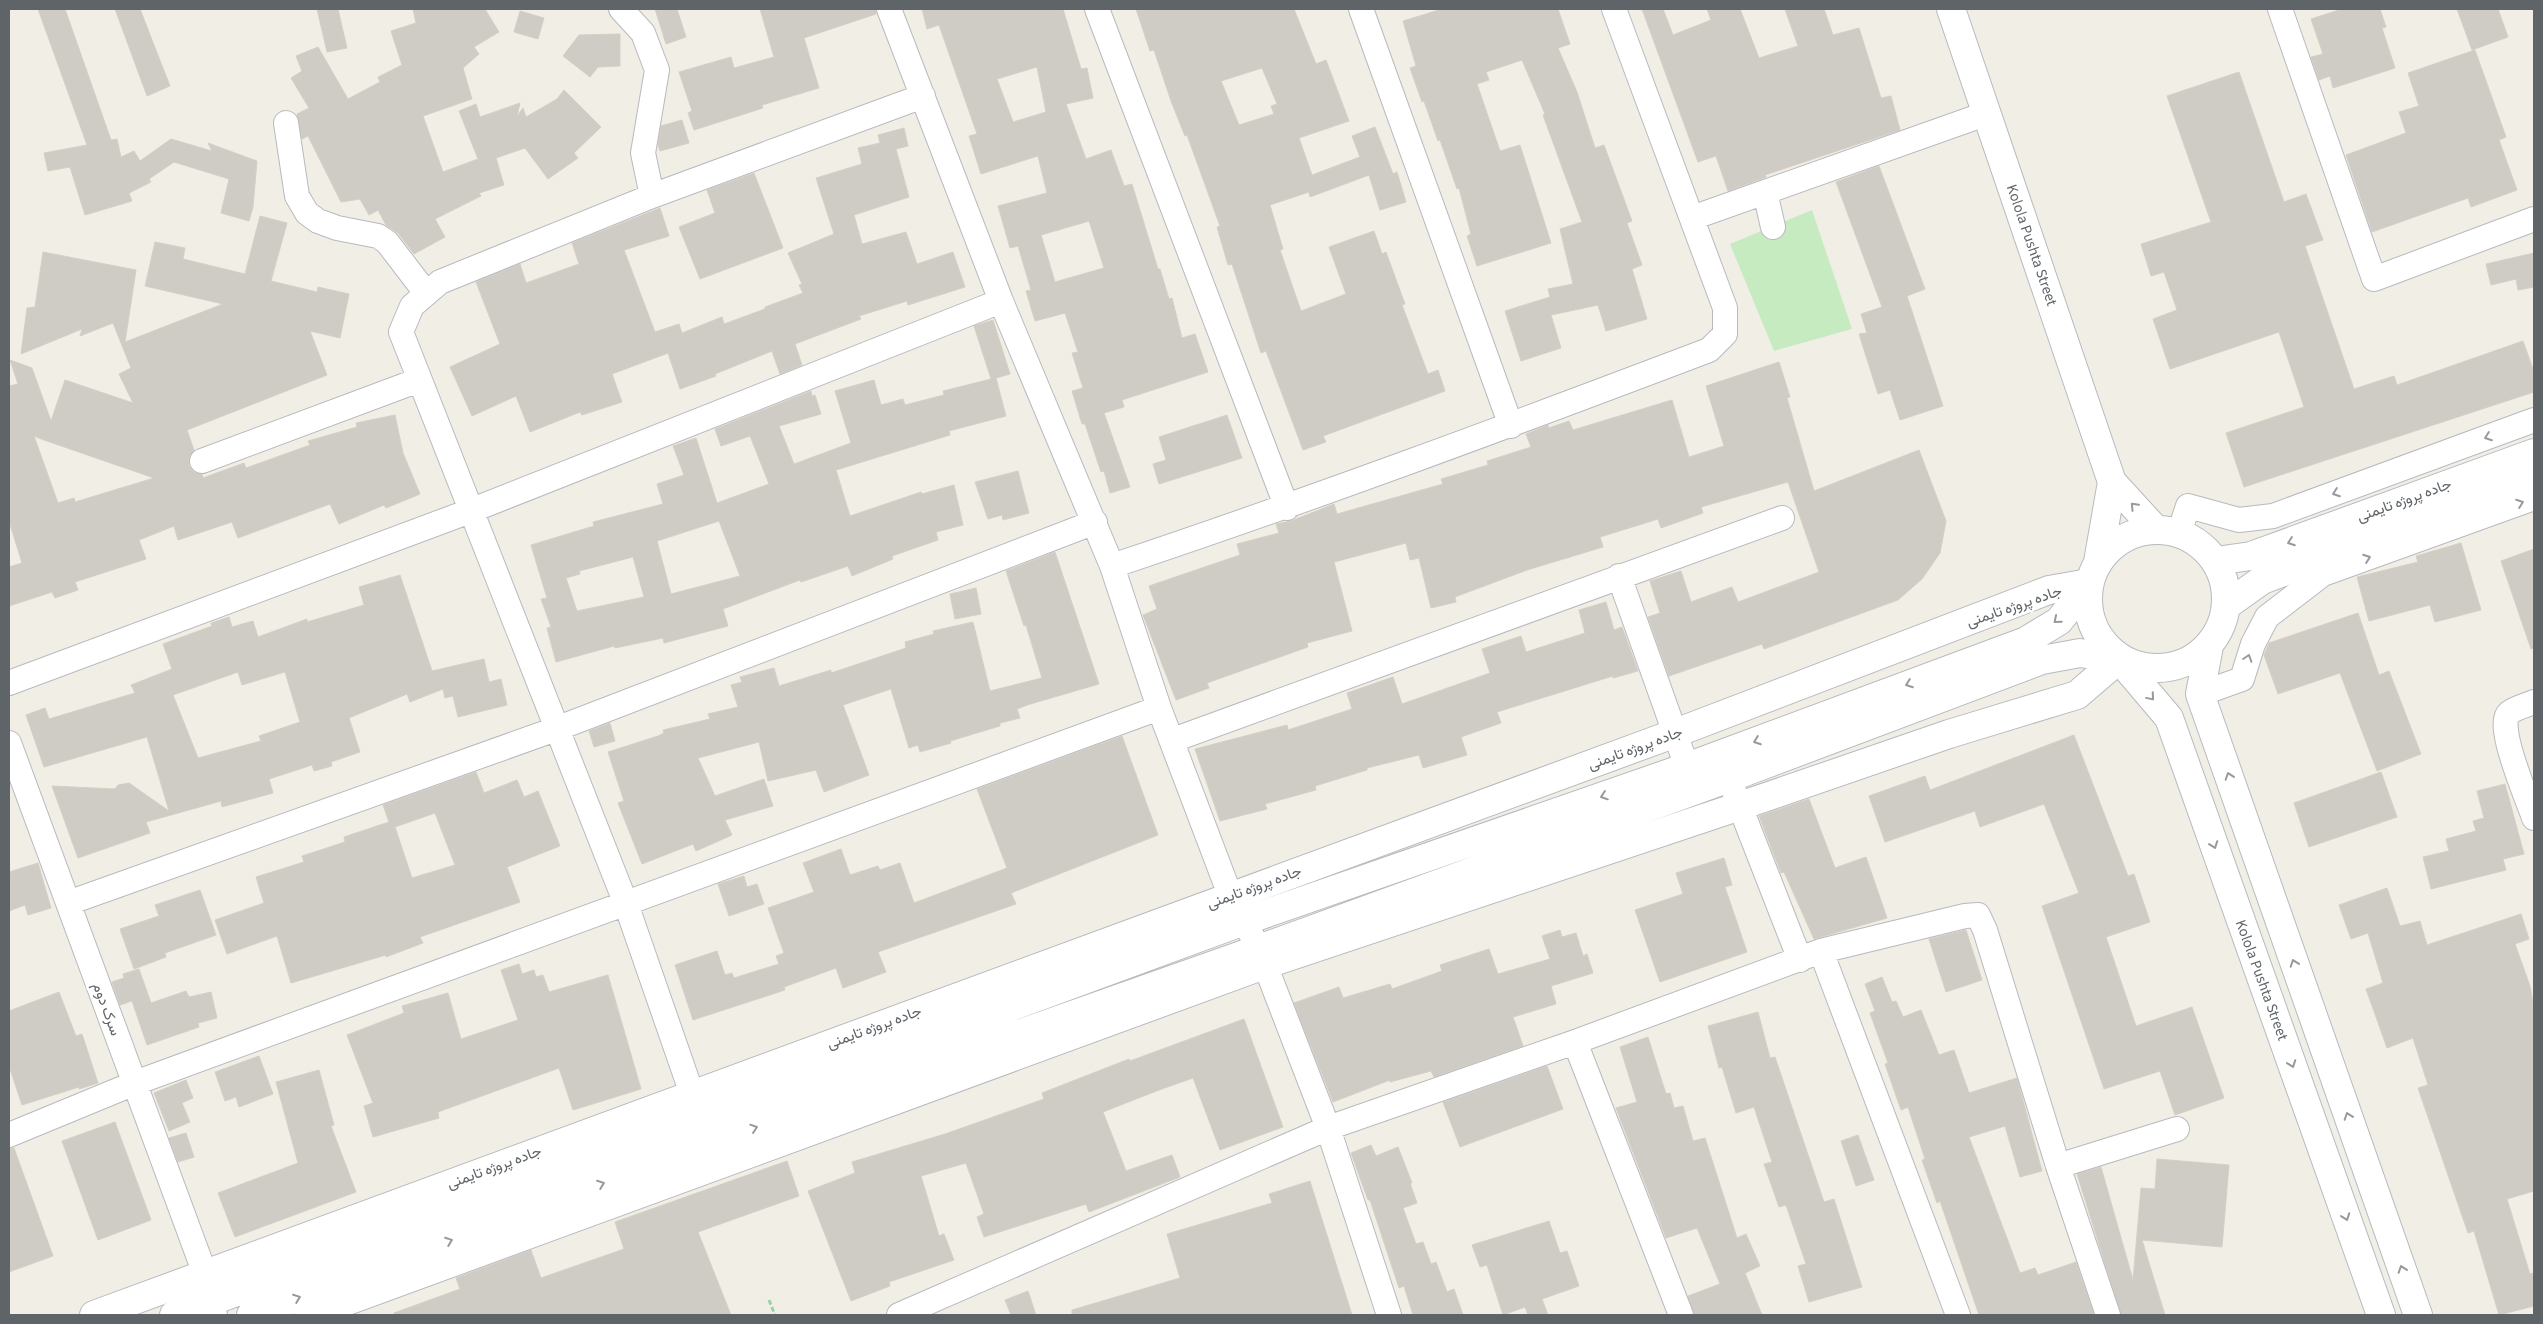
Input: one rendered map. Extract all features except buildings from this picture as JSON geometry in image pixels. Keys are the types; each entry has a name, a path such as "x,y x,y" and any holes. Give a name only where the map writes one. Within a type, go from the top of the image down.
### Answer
{"main road":[{"name":"Kolola Pushta Street","path":"1951,9 1988,113 2112,482"},
{"name":"جاده پروژه تایمنی","path":"2216,561 2251,556 2534,453"},
{"name":"جاده پروژه تایمنی","path":"2227,605 2262,580 2534,480"},
{"path":"309,1315 1262,957 2042,660 2080,653 2119,660 2147,668 2170,668 2191,660 2209,646 2221,627 2227,605 2225,582 2216,561 2200,544 2168,531 2112,482 2088,606 2094,629 2107,648 2119,660"},
{"path":"2093,573 2113,545 2134,534 2168,531"},
{"name":"جاده پروژه تایمنی","path":"94,1315 1673,734 2093,573"},
{"name":"جاده پروژه تایمنی","path":"174,1315 212,1309 1244,921 1687,767 2026,641 2059,621 2093,573"},
{"path":"2209,646 2200,694 2418,1315"},
{"name":"Kolola Pushta Street","path":"2119,660 2169,718 2381,1315"},
{"path":"251,1315 699,1147 1262,957 1740,806 1948,734 2077,695 2119,660"}],"street":[{"path":"622,9 643,33 657,70 643,153 652,196"},
{"path":"889,9 1001,301 1112,566 1159,708 1173,740 1230,896 1262,957 1328,1128 1389,1315"},
{"path":"1097,9 1287,508"},
{"path":"1361,9 1511,426"},
{"path":"1112,566 1287,508 1511,426 1709,350 1725,334 1725,308 1614,9"},
{"path":"2280,9 2374,279 2534,218"},
{"path":"692,1094 626,904 418,380 401,332 412,306 440,282 652,196 923,96"},
{"path":"1692,218 1988,113"},
{"path":"286,123 298,196 307,214 318,221 337,228 378,236 387,242 426,293"},
{"path":"1765,192 1773,227"},
{"path":"9,683 470,511 1001,301"},
{"path":"202,461 418,380"},
{"path":"2168,531 2188,506 2238,520 2274,516 2534,420"},
{"path":"2200,694 2242,679 2253,644 2266,617 2323,574 2534,498"},
{"path":"1173,740 1782,518"},
{"path":"68,903 556,729 1095,522"},
{"path":"1620,576 1673,734 1687,767"},
{"path":"2534,702 2509,713 2504,722 2506,738 2534,818"},
{"path":"9,1135 135,1083 1159,708"},
{"name":"سرک دوم","path":"9,743 206,1274 212,1309"},
{"path":"1729,778 1740,806 1810,956 1958,1315"},
{"path":"898,1315 1328,1128 1575,1042 1810,956 1965,916 1978,915 1985,930 2058,1166 2108,1315"},
{"path":"1575,1042 1681,1315"},
{"path":"2058,1166 2177,1128"}],"path":[{"path":"769,1300 775,1315"}],"green space":[{"path":"1812,210 1852,329 1774,351 1730,244"}]}
